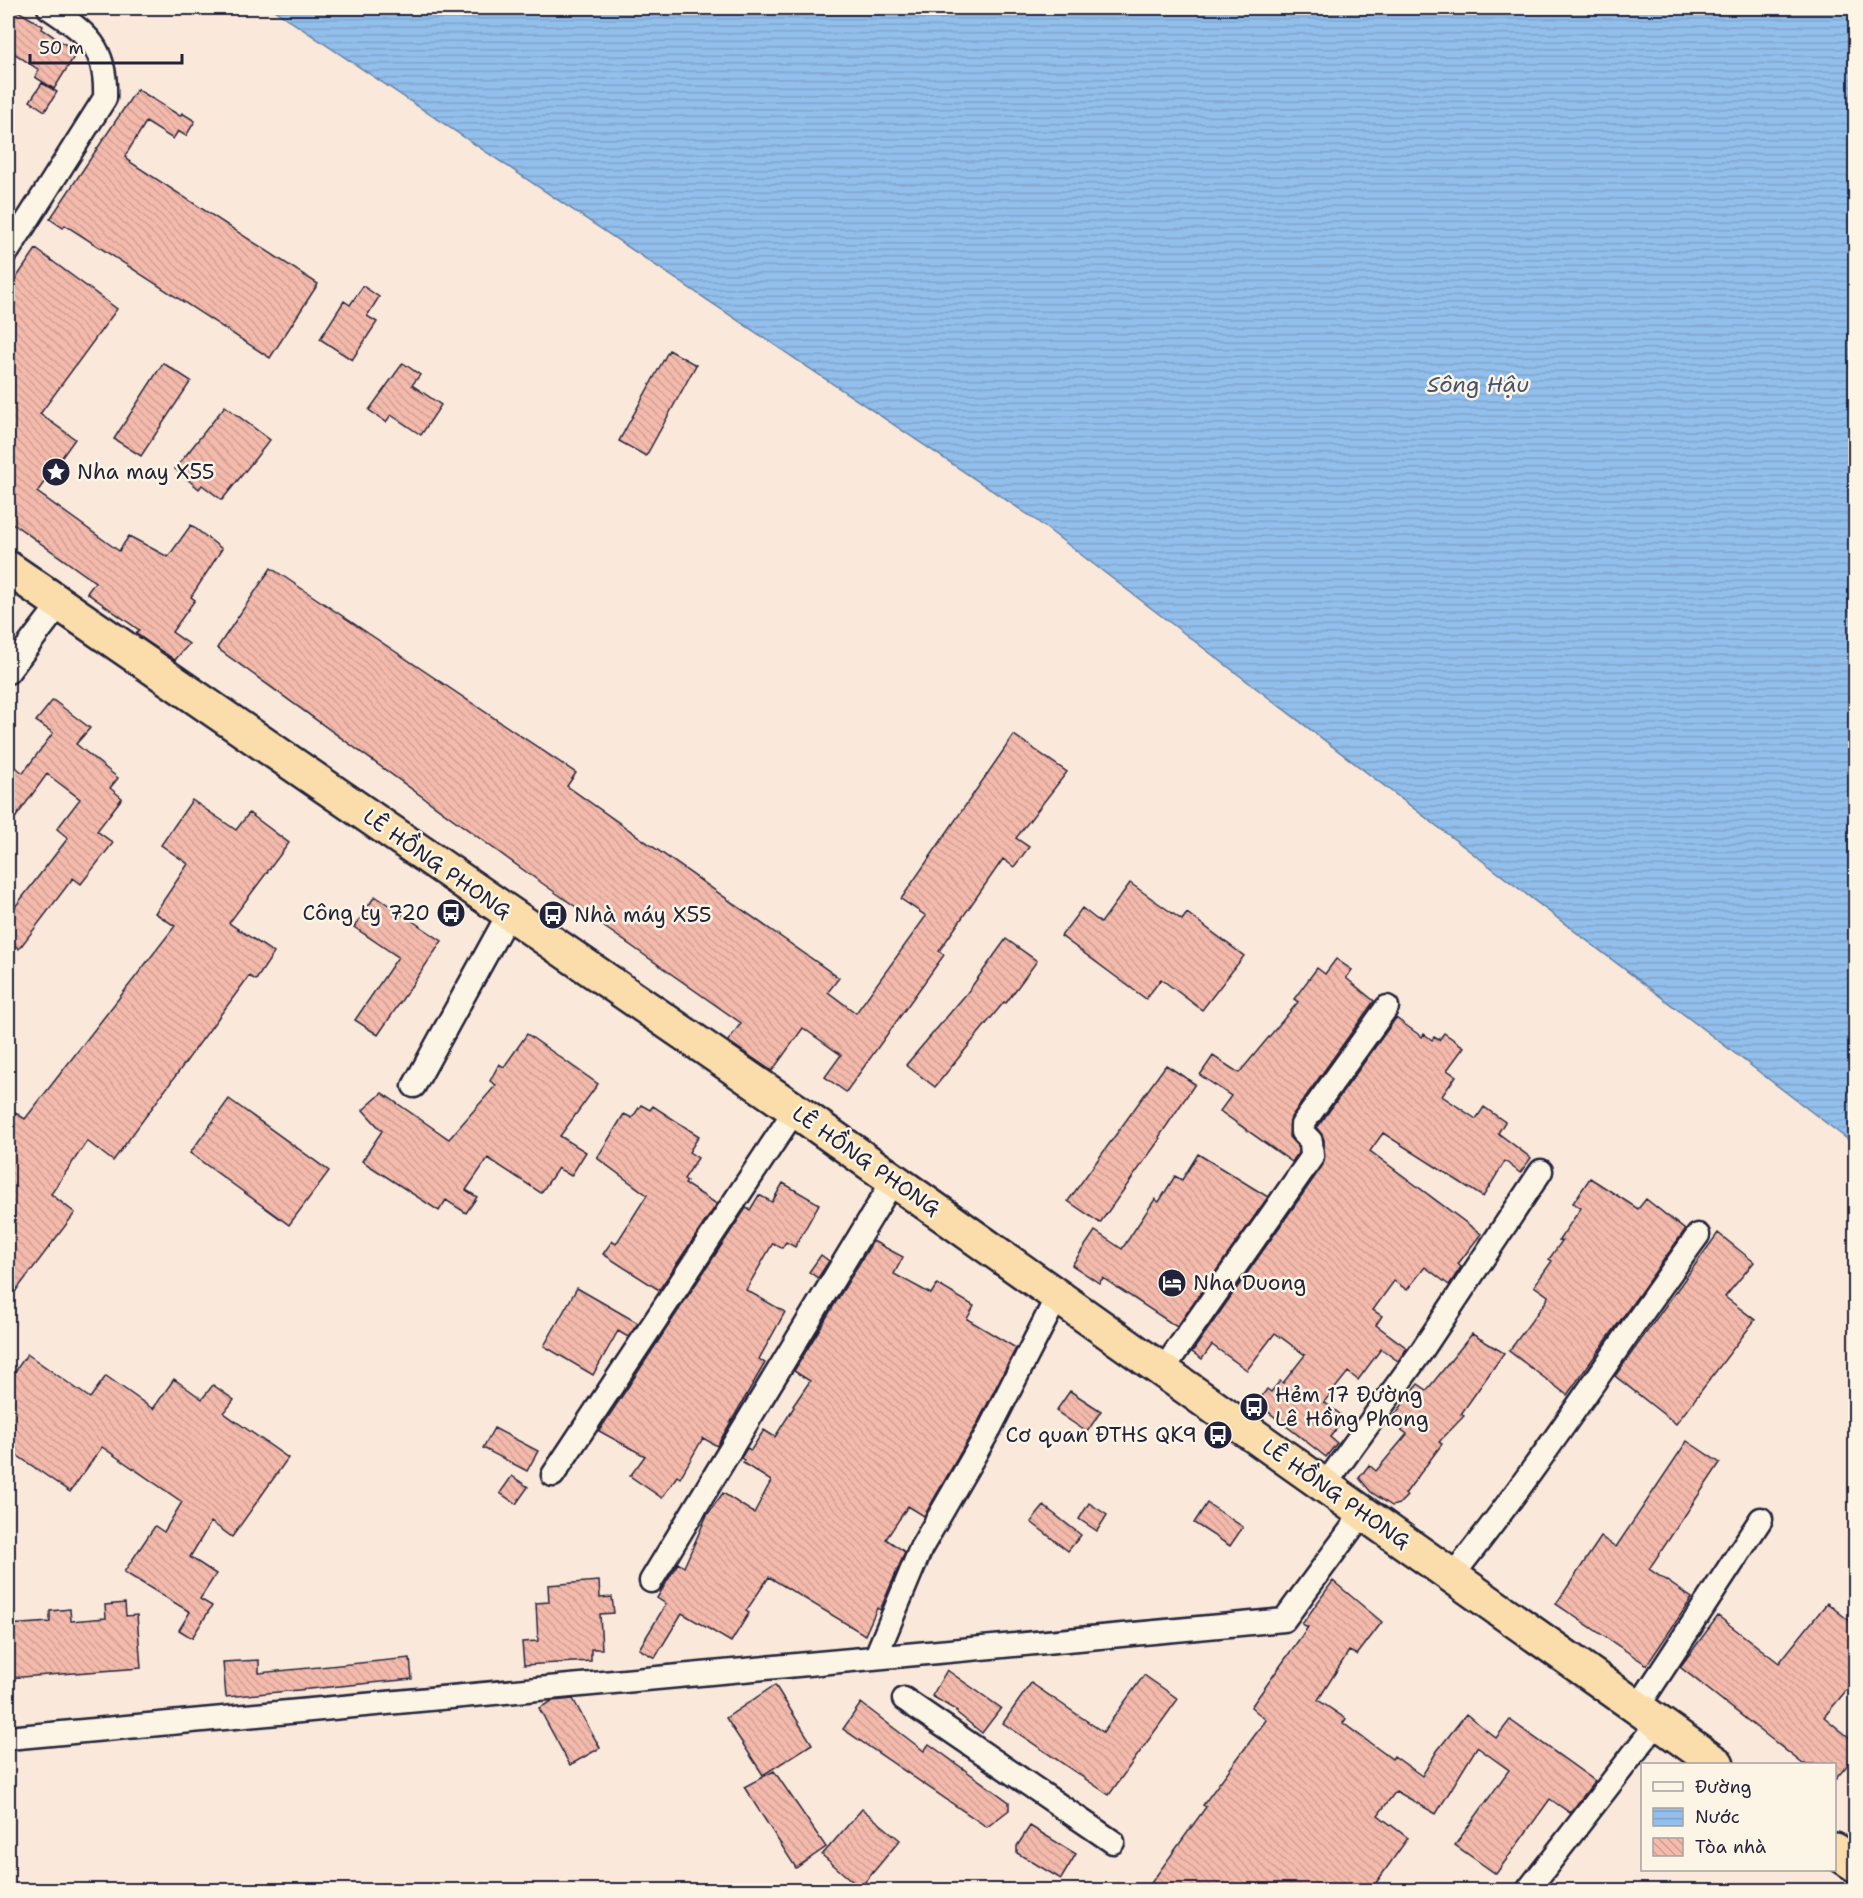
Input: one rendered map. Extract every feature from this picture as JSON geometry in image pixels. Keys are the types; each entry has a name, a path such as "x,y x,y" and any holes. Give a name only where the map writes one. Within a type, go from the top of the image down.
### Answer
{"highway":[{"name":"LÊ HỒNG PHONG","path":"8,568 795,1110 1716,1763"},
{"path":"1836,1851 1856,1865"}],"street":[{"path":"8,251 105,98 106,76 99,50 85,32 49,8"},
{"path":"8,672 60,604"},
{"path":"414,1086 509,913"},
{"path":"1162,1371 1312,1158 1311,1141 1302,1132 1302,1125 1387,1007"},
{"path":"553,1475 795,1110"},
{"path":"1324,1486 1420,1352 1541,1171"},
{"path":"651,1581 893,1181"},
{"path":"1452,1576 1498,1519 1698,1234"},
{"path":"876,1656 921,1548 989,1430 1057,1297"},
{"path":"8,1738 1284,1620 1363,1513"},
{"path":"1528,1890 1648,1715 1761,1518"},
{"path":"904,1699 1113,1842"}],"water":[{"name":"Sông Hậu","path":"271,8 1855,8 1855,1145 1033,518"}],"building":[{"path":"8,8 13,8 43,26 42,29 77,52 54,89 35,77 39,70 8,49"},
{"path":"42,83 57,92 45,111 30,101"},
{"path":"137,89 180,116 182,113 195,121 186,136 178,131 173,139 146,122 125,156 127,160 318,284 270,358 65,225 63,228 50,219"},
{"path":"36,249 117,309 40,414 75,439 37,492 119,551 129,536 168,557 191,525 222,549 191,597 195,600 172,632 189,644 175,660 136,634 139,630 87,593 95,582 8,520 8,290"},
{"path":"363,286 379,297 367,316 377,322 352,360 320,339 344,301 350,305"},
{"path":"669,350 696,365 646,456 619,441"},
{"path":"163,363 191,381 141,456 114,439"},
{"path":"403,363 420,375 412,385 441,405 421,435 391,415 386,422 369,410"},
{"path":"225,406 270,440 222,500 202,485 199,489 175,469"},
{"path":"271,568 576,773 567,786 839,978 828,992 856,1013 926,916 901,899 1014,735 1067,772 1016,838 1029,847 1014,867 1003,859 939,951 944,955 846,1092 825,1077 841,1055 803,1028 772,1071 728,1041 741,1023 529,874 217,648"},
{"path":"53,700 90,728 76,744 118,778 110,788 122,798 97,831 113,843 81,884 73,878 19,949 8,939 8,916 68,838 57,829 80,799 47,774 8,828 8,761 23,773 53,733 36,721"},
{"path":"192,800 236,830 249,813 289,843 229,923 274,953 256,980 249,976 113,1161 87,1141 51,1194 75,1213 8,1301 8,1121 14,1112 25,1119 175,926 155,913 188,864 161,845"},
{"path":"1130,883 1182,920 1187,913 1244,956 1202,1010 1161,979 1146,999 1061,936 1082,908 1101,923"},
{"path":"375,896 442,941 378,1035 355,1020 398,957 354,927"},
{"path":"1006,939 1037,961 1006,1003 1004,1002 935,1087 906,1065 967,993"},
{"path":"1336,959 1352,970 1346,978 1374,1001 1291,1117 1289,1137 1298,1147 1298,1153 1292,1162 1220,1111 1231,1096 1200,1075 1213,1056 1239,1073 1298,1002 1294,999 1317,968 1325,974"},
{"path":"1396,1018 1422,1037 1424,1034 1432,1040 1434,1037 1439,1040 1444,1033 1464,1047 1447,1070 1456,1076 1442,1096 1476,1119 1484,1107 1505,1122 1498,1133 1531,1158 1520,1173 1505,1161 1483,1197 1383,1133 1370,1151 1481,1234 1458,1264 1461,1267 1449,1285 1425,1267 1407,1290 1394,1281 1373,1310 1382,1316 1376,1325 1407,1348 1398,1361 1381,1349 1358,1380 1348,1372 1324,1402 1345,1418 1330,1437 1337,1443 1326,1457 1257,1403 1267,1389 1271,1392 1280,1381 1283,1383 1305,1355 1275,1333 1247,1370 1212,1345 1202,1359 1192,1352 1323,1165 1324,1140 1317,1128"},
{"path":"527,1034 598,1084 560,1136 586,1152 571,1176 558,1168 541,1193 488,1158 466,1190 477,1197 466,1213 446,1200 439,1211 362,1161 382,1131 363,1110 382,1093 449,1139 496,1085 490,1081 499,1064 504,1067"},
{"path":"1166,1065 1195,1084 1159,1137 1160,1139 1100,1223 1068,1201"},
{"path":"229,1099 329,1171 289,1225 190,1153"},
{"path":"641,1105 650,1110 653,1106 699,1136 689,1152 698,1158 684,1179 687,1181 685,1184 717,1204 659,1290 603,1254 612,1241 616,1244 647,1195 597,1158 624,1114 632,1118"},
{"path":"1198,1154 1268,1197 1177,1327 1103,1278 1099,1283 1072,1265 1095,1231 1122,1249 1155,1199 1159,1202 1175,1176 1182,1180"},
{"path":"1590,1178 1638,1209 1646,1199 1685,1230 1567,1395 1509,1351 1547,1300 1548,1296 1534,1286 1552,1261 1549,1259 1562,1241 1559,1240 1581,1208 1573,1203"},
{"path":"783,1183 819,1204 795,1247 786,1242 782,1248 773,1243 746,1290 785,1312 759,1359 765,1363 717,1446 703,1438 680,1478 677,1476 662,1498 630,1476 645,1456 599,1431 746,1208 750,1210 759,1195 772,1202"},
{"path":"1718,1233 1754,1262 1725,1297 1755,1320 1676,1424 1615,1376"},
{"path":"873,1241 903,1257 894,1274 931,1294 937,1284 974,1306 967,1319 1016,1348 977,1424 924,1516 908,1506 886,1539 905,1552 880,1610 877,1608 865,1635 769,1577 746,1611 749,1613 731,1642 682,1613 655,1658 639,1649 666,1604 657,1598 678,1563 684,1567 707,1515 723,1493 754,1513 771,1481 743,1463 744,1460 741,1458 747,1448 751,1450 764,1430 775,1437 810,1381 794,1371"},
{"path":"821,1255 829,1261 818,1278 809,1272"},
{"path":"577,1288 638,1323 628,1337 618,1331 593,1375 544,1346"},
{"path":"1472,1334 1504,1353 1461,1414 1464,1416 1439,1442 1442,1444 1405,1494 1407,1496 1399,1504 1392,1506 1371,1492 1359,1478 1369,1465 1376,1471 1407,1434 1390,1421 1418,1384 1427,1390"},
{"path":"27,1354 90,1398 106,1376 153,1409 174,1379 202,1399 213,1385 234,1400 224,1413 288,1458 232,1537 211,1522 190,1557 216,1574 200,1599 212,1606 192,1638 179,1630 190,1612 124,1572 155,1526 164,1532 182,1502 102,1447 70,1492 8,1449 8,1382"},
{"path":"1070,1391 1101,1411 1087,1432 1056,1411"},
{"path":"494,1428 538,1451 527,1471 483,1448"},
{"path":"1687,1441 1720,1463 1649,1569 1692,1598 1647,1665 1556,1604 1601,1537 1616,1547"},
{"path":"512,1476 528,1487 516,1504 500,1493"},
{"path":"1089,1503 1107,1515 1097,1531 1079,1519"},
{"path":"1207,1503 1243,1527 1230,1546 1194,1523"},
{"path":"1044,1506 1081,1535 1068,1551 1031,1522"},
{"path":"599,1581 600,1598 612,1597 614,1613 600,1614 602,1649 591,1649 591,1661 524,1665 522,1642 538,1641 536,1603 549,1602 548,1585"},
{"path":"1333,1581 1382,1622 1357,1655 1349,1651 1318,1700 1346,1719 1343,1723 1392,1759 1394,1756 1422,1776 1437,1751 1466,1714 1496,1738 1510,1720 1595,1781 1570,1813 1550,1799 1496,1874 1455,1845 1509,1770 1477,1747 1436,1814 1396,1791 1378,1815 1408,1838 1371,1890 1146,1890 1206,1807 1203,1805 1266,1720 1251,1707 1308,1627 1302,1624"},
{"path":"125,1603 126,1616 137,1615 141,1668 8,1678 8,1625 50,1622 50,1611 70,1609 71,1621 106,1618 105,1605"},
{"path":"1827,1603 1856,1626 1856,1679 1824,1717 1856,1743 1856,1755 1836,1779 1836,1763 1802,1763 1680,1667 1718,1616 1779,1663"},
{"path":"410,1658 412,1679 226,1697 223,1662 259,1660 259,1673"},
{"path":"947,1670 1001,1708 982,1733 957,1711 932,1696"},
{"path":"1144,1675 1178,1699 1109,1795 1003,1723 1031,1683 1103,1732"},
{"path":"775,1685 812,1744 763,1775 726,1718"},
{"path":"573,1699 600,1748 570,1765 539,1708 552,1701"},
{"path":"861,1703 924,1751 929,1744 1009,1802 1009,1810 987,1827 843,1729"},
{"path":"774,1771 826,1847 796,1868 744,1787"},
{"path":"862,1809 900,1840 860,1888 822,1855"},
{"path":"1030,1826 1076,1854 1061,1879 1017,1853 1017,1846"}],"place":[{"name":"Nha may X55","path":"56,472"},
{"name":"Công ty 720","path":"451,913"},
{"name":"Nhà máy X55","path":"553,915"},
{"name":"Nha Duong","path":"1172,1283"},
{"name":"Hẻm 17 Đường Lê Hồng Phong","path":"1254,1407"},
{"name":"Cơ quan ĐTHS QK9","path":"1218,1435"}]}
